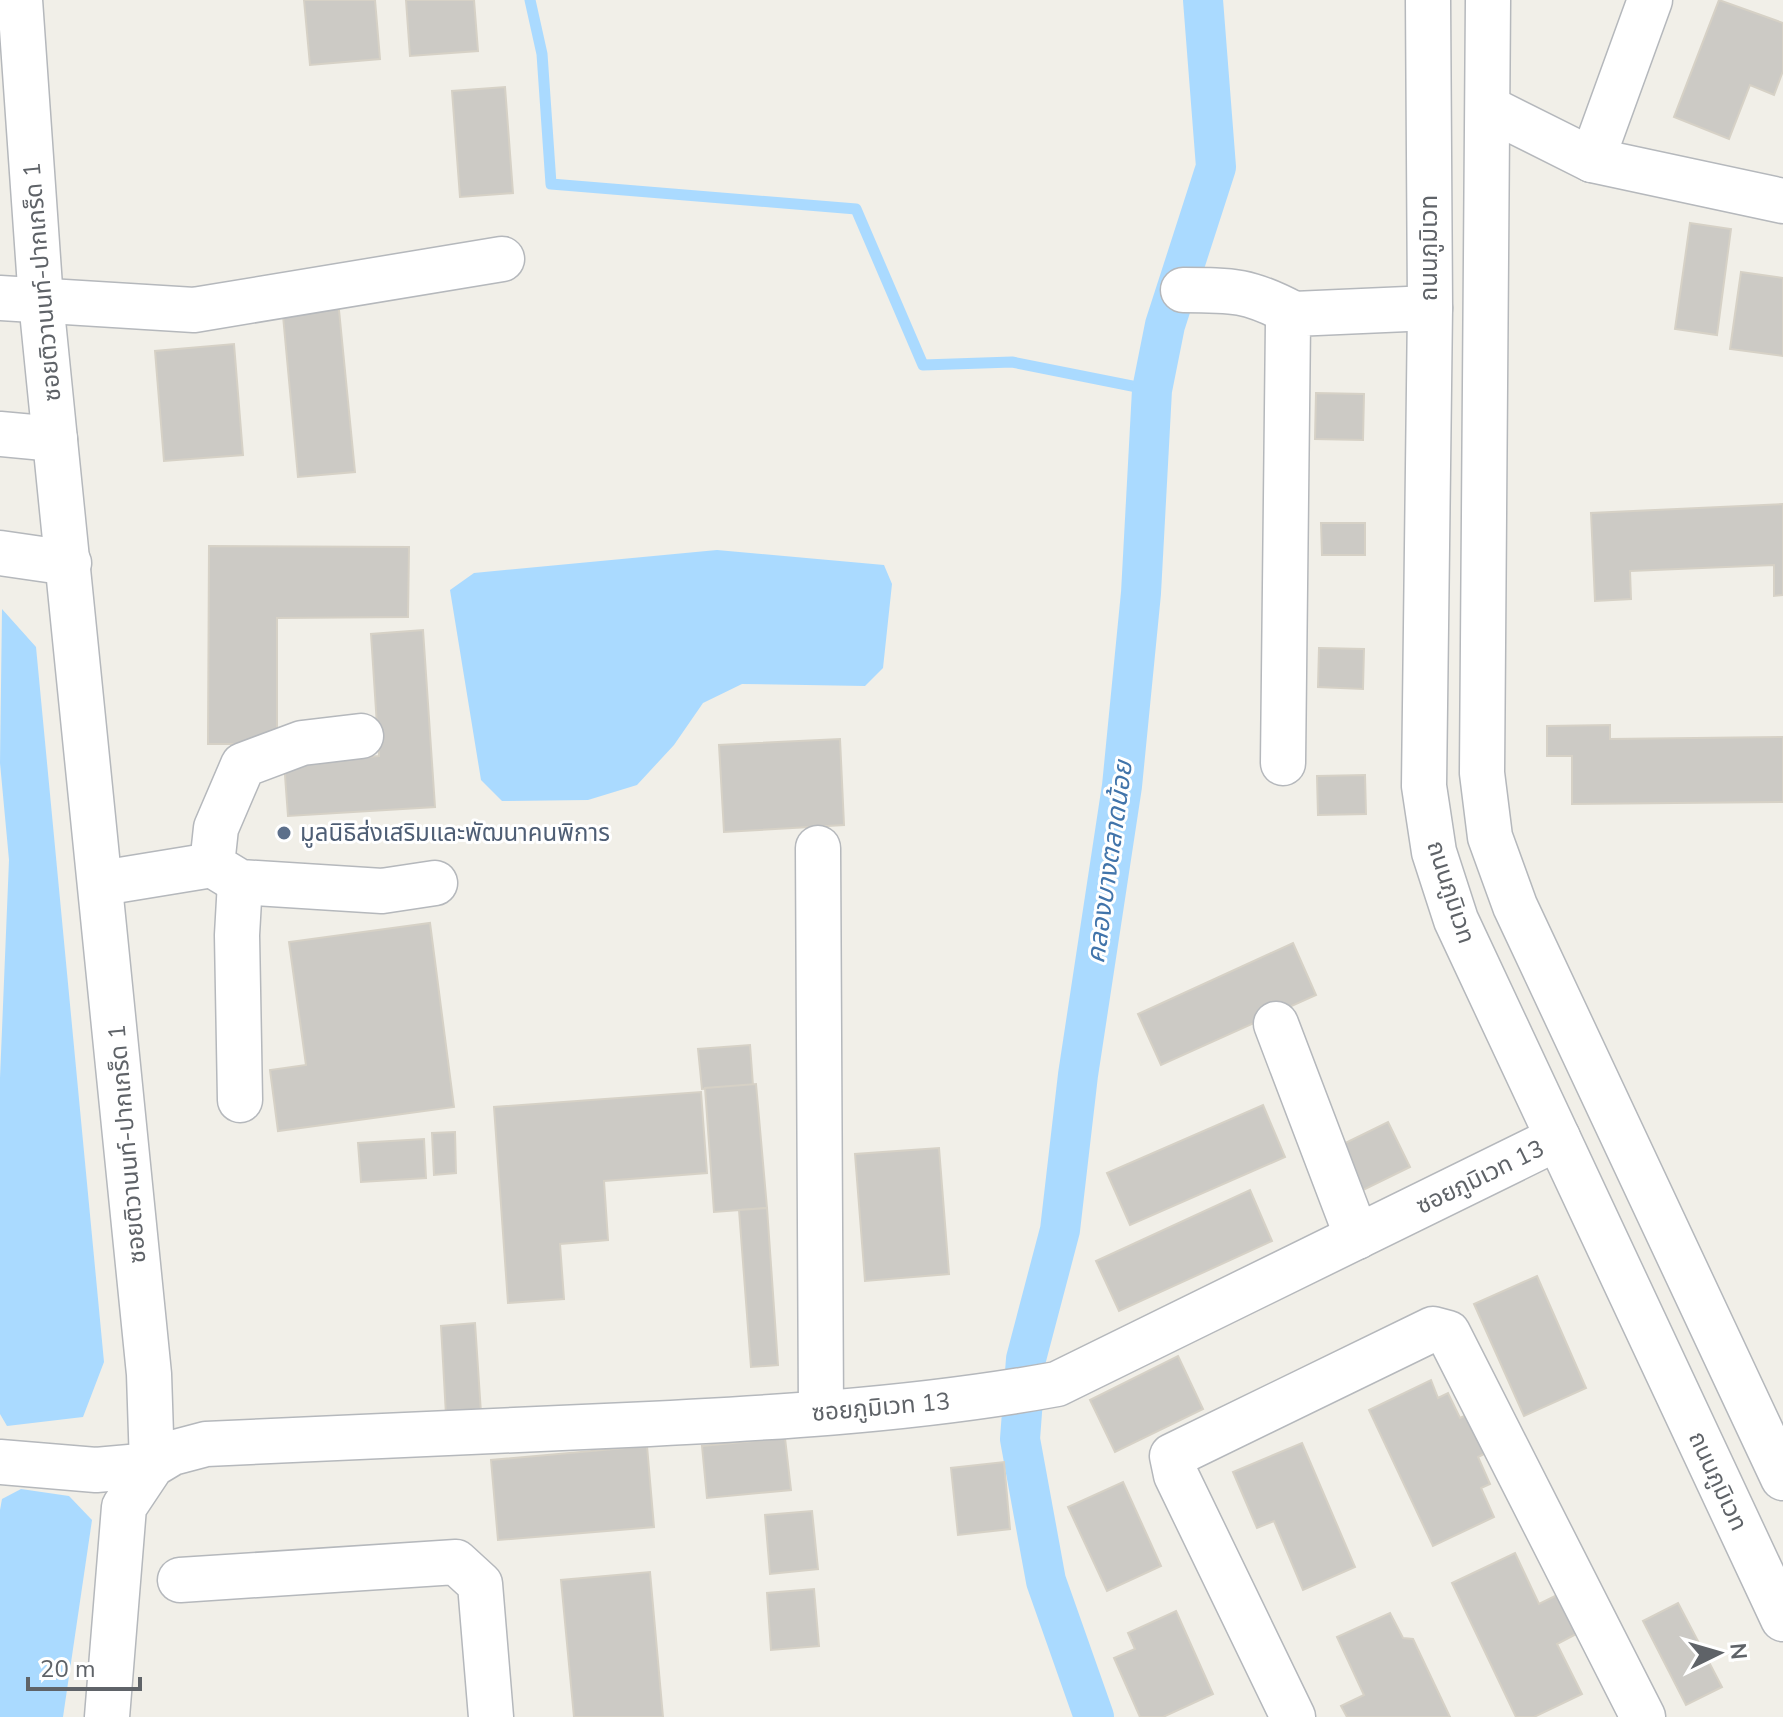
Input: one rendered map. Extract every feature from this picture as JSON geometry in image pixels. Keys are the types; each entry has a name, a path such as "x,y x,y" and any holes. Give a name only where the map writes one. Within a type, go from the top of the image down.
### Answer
{"street":[{"name":"ซอยติวานนท์-ปากเกร็ด 1","path":"20,0 21,299 55,439 69,563 149,1374 152,1465"},
{"name":"ถนนภูมิเวท","path":"1428,0 1430,308 1424,786 1434,852 1456,920 1783,1619"},
{"path":"1488,0 1490,109 1482,773 1490,837 1515,906 1783,1478"},
{"path":"1592,160 1650,0"},
{"path":"1490,109 1592,160 1783,201"},
{"path":"21,299 194,310 502,259"},
{"path":"1183,290 1238,290 1259,295 1294,314 1430,308"},
{"path":"1283,763 1288,322 1294,314"},
{"path":"0,434 55,439"},
{"path":"0,553 69,563"},
{"path":"240,1100 237,935 216,828 243,765 302,743 361,736"},
{"path":"818,848 821,1412"},
{"path":"102,883 226,874 382,891 435,883"},
{"path":"1276,1024 1357,1237"},
{"name":"ซอยภูมิเวท 13","path":"152,1465 172,1453 206,1444 707,1421 976,1399 1057,1384 1558,1138"},
{"path":"1293,1717 1176,1475 1172,1456 1433,1329 1441,1329 1448,1333 1643,1717"},
{"path":"0,1462 96,1470 152,1465"},
{"path":"107,1717 124,1507 152,1465"},
{"path":"180,1580 456,1562 480,1584 491,1717"}],"water":[{"path":"717,550 884,565 892,584 883,668 865,686 742,684 703,703 674,745 637,785 588,800 502,801 481,780 450,590 474,573"},
{"path":"2,609 36,647 104,1362 83,1417 7,1426 0,1414 0,1078 9,860 0,763"},
{"path":"21,1489 69,1496 92,1520 63,1717 0,1717 0,1510 2,1499"}],"building":[{"path":"304,0 375,0 380,59 310,65"},
{"path":"406,0 474,0 478,51 410,56"},
{"path":"1719,0 1783,23 1783,71 1774,95 1750,85 1729,139 1674,117"},
{"path":"505,87 513,193 460,197 452,91"},
{"path":"1690,223 1731,229 1717,335 1675,329"},
{"path":"1741,272 1783,278 1783,356 1730,349"},
{"path":"338,300 355,472 298,477 282,305"},
{"path":"234,344 243,455 164,461 155,351"},
{"path":"1316,393 1364,394 1363,440 1315,439"},
{"path":"1783,504 1783,595 1774,596 1774,565 1630,571 1631,599 1595,601 1591,513"},
{"path":"1321,523 1365,523 1365,555 1322,555"},
{"path":"209,546 409,547 408,617 277,618 277,744 208,744"},
{"path":"423,630 435,807 288,816 284,762 379,756 371,634"},
{"path":"1319,648 1364,649 1363,689 1318,687"},
{"path":"1610,725 1610,739 1783,737 1783,802 1572,804 1572,756 1547,756 1547,726"},
{"path":"840,739 844,825 724,832 719,745"},
{"path":"1365,775 1366,814 1318,815 1317,776"},
{"path":"430,923 454,1107 278,1131 270,1070 306,1065 289,942"},
{"path":"1293,943 1316,995 1161,1065 1138,1014"},
{"path":"750,1045 753,1085 702,1089 698,1049"},
{"path":"756,1084 767,1208 714,1212 705,1088"},
{"path":"701,1092 707,1173 604,1181 608,1240 560,1244 564,1299 508,1303 494,1107"},
{"path":"1263,1105 1285,1157 1130,1225 1107,1173"},
{"path":"1388,1122 1410,1167 1353,1195 1331,1150"},
{"path":"455,1132 456,1173 434,1175 432,1133"},
{"path":"424,1139 426,1178 361,1182 358,1143"},
{"path":"939,1148 949,1274 865,1281 855,1154"},
{"path":"1250,1190 1272,1241 1119,1311 1096,1261"},
{"path":"767,1208 778,1365 751,1367 739,1210"},
{"path":"1537,1276 1586,1388 1524,1416 1474,1304"},
{"path":"475,1323 481,1413 446,1415 441,1326"},
{"path":"1178,1356 1203,1409 1115,1452 1090,1400"},
{"path":"1431,1380 1438,1398 1448,1393 1460,1418 1485,1407 1502,1445 1478,1457 1490,1484 1481,1488 1494,1517 1433,1546 1369,1410"},
{"path":"785,1438 791,1490 707,1498 702,1446"},
{"path":"1302,1443 1355,1567 1303,1590 1274,1521 1257,1528 1233,1472"},
{"path":"647,1446 654,1527 498,1540 491,1460"},
{"path":"1004,1462 1010,1529 958,1535 951,1468"},
{"path":"1123,1482 1161,1566 1107,1591 1068,1507"},
{"path":"812,1511 818,1569 770,1574 765,1515"},
{"path":"1515,1553 1539,1604 1561,1593 1580,1632 1557,1644 1582,1694 1534,1717 1516,1717 1452,1583"},
{"path":"650,1572 663,1717 574,1717 561,1580"},
{"path":"814,1589 819,1646 771,1650 767,1593"},
{"path":"1678,1603 1722,1687 1686,1705 1643,1621"},
{"path":"1176,1611 1213,1694 1163,1717 1140,1717 1114,1658 1135,1649 1128,1633"},
{"path":"1390,1613 1403,1638 1413,1639 1450,1717 1347,1717 1341,1706 1364,1695 1337,1637"}],"waterway":[{"path":"530,0 542,54 551,184 856,209 923,365 1012,362 1152,390"},
{"name":"คลองบางตลาดน้อย","path":"1094,1717 1046,1581 1020,1439 1026,1359 1060,1230 1078,1075 1122,786 1141,593 1152,390 1165,325 1216,167 1203,0"}],"place":[{"name":"มูลนิธิส่งเสริมและพัฒนาคนพิการ","path":"284,833"}]}
